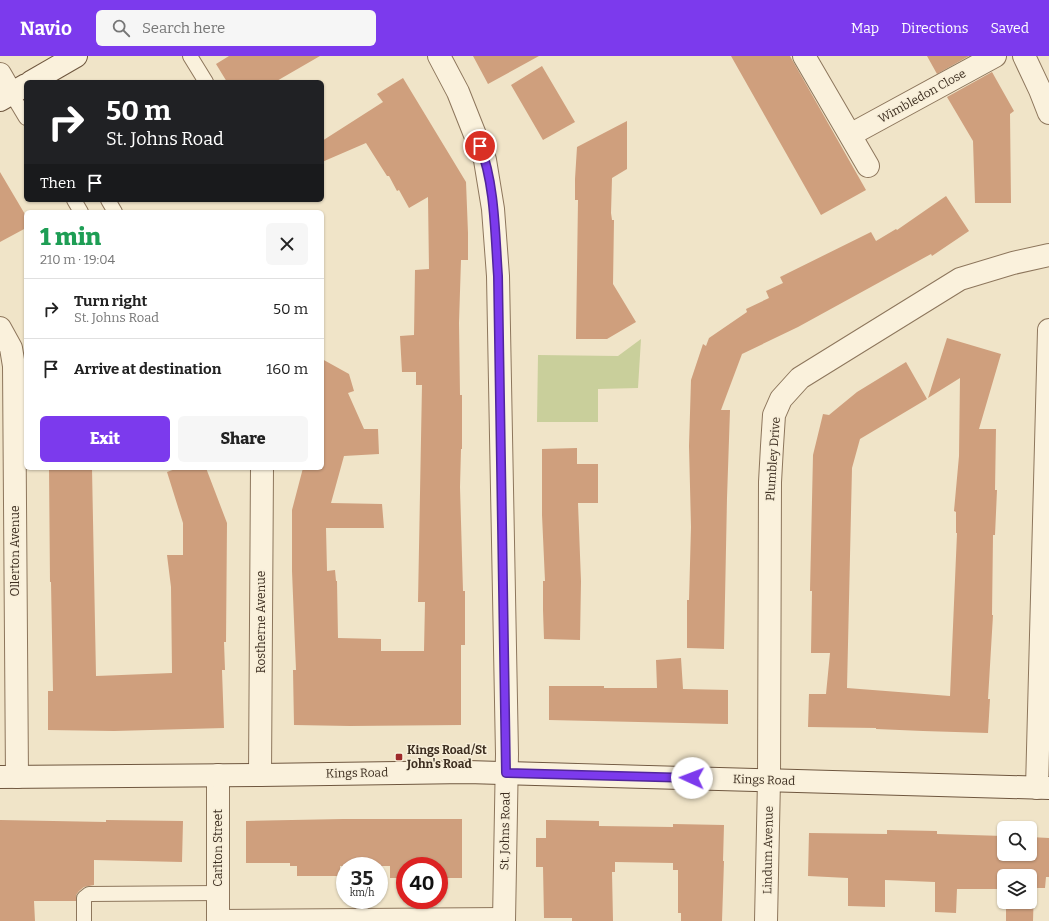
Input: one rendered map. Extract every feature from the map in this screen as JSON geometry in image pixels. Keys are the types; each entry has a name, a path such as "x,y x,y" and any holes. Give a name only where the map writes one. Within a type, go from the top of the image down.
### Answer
{"street":[{"path":"44,79 76,56"},
{"name":"St. Johns Road","path":"439,56 458,92 485,160 493,209 498,284 506,773 504,918"},
{"path":"804,56 868,166"},
{"name":"Wimbledon Close","path":"850,135 995,56"},
{"path":"1024,56 1049,113"},
{"path":"0,74 12,93"},
{"name":"Plumbley Drive","path":"769,780 770,482 774,415 781,399 800,378 960,279 1013,263 1049,256"},
{"name":"Ollerton Avenue","path":"0,328 11,348 14,366 8,777"},
{"path":"1043,788 1049,330"},
{"name":"Rostherne Avenue","path":"260,775 262,470"},
{"name":"Kings Road","path":"8,777 427,772 1043,788"},
{"name":"Carlton Street","path":"218,775 218,919"},
{"name":"Lindum Avenue","path":"766,921 769,780"}],"lane":[{"path":"190,56 205,80"},
{"path":"12,93 24,114"},
{"path":"84,921 84,898 89,894 218,893"},
{"path":"218,919 504,918"}],"green space":[{"path":"641,339 638,388 598,389 598,422 537,422 538,355 618,356"}],"building":[{"path":"229,56 320,56 278,80 226,80 216,64"},
{"path":"473,56 539,56 488,84"},
{"path":"731,56 790,56 866,190 821,215"},
{"path":"927,56 969,56 937,74"},
{"path":"542,66 575,122 543,140 511,85"},
{"path":"992,72 1014,111 1010,114 1011,203 975,203 973,141 947,97"},
{"path":"403,78 466,182 468,260 461,260 459,323 460,395 462,395 460,487 463,591 465,591 465,645 461,645 461,725 294,725 293,670 296,670 292,571 292,510 302,470 324,470 324,360 349,374 354,391 348,393 364,429 378,429 379,454 344,456 331,503 382,504 384,528 326,528 327,571 335,570 337,581 338,638 381,639 381,651 424,651 425,602 418,602 422,385 416,385 416,372 402,372 400,336 414,335 415,270 429,269 428,197 409,208 399,190 397,191 389,176 387,176 366,143 324,161 324,140 383,102 377,94"},
{"path":"627,121 627,169 612,178 611,213 612,220 614,220 613,284 636,322 607,339 576,339 578,200 575,200 575,179 577,147"},
{"path":"0,172 24,213 24,229 0,242"},
{"path":"946,196 969,231 932,256 931,254 798,327 742,354 721,410 730,410 724,649 687,648 687,600 689,600 691,527 689,446 691,380 703,344 706,346 709,338 747,312 746,309 769,298 766,291 783,283 780,277 871,232 876,241 896,229 897,230"},
{"path":"947,338 1001,354 979,429 996,429 995,490 997,490 995,535 993,535 993,615 988,699 990,699 988,733 876,728 808,727 809,694 826,694 830,653 811,653 812,591 810,591 813,455 823,414 829,415 857,392 906,362 927,399 860,439 852,468 847,688 950,696 957,533 956,512 954,511 959,456 960,378 928,398"},
{"path":"577,448 577,464 598,464 598,503 578,503 581,581 580,640 544,639 543,581 545,581 542,515 542,449"},
{"path":"49,470 92,470 96,676 172,673 171,587 167,555 183,555 183,523 167,472 172,470 207,470 227,523 226,642 224,642 225,670 222,670 224,728 114,731 48,730 48,691 53,691"},
{"path":"681,658 683,689 728,690 728,724 549,720 549,686 657,688 656,660"},
{"path":"462,819 462,878 448,878 448,857 396,857 396,878 390,878 388,857 336,857 336,876 297,876 297,866 290,866 290,863 246,863 246,821"},
{"path":"0,820 106,822 106,820 183,821 182,862 94,860 94,885 84,887 79,891 76,895 76,901 34,901 35,921 0,921"},
{"path":"546,820 599,821 599,826 673,827 673,824 724,825 722,921 681,921 681,913 678,913 678,870 673,870 673,863 615,862 615,872 612,872 613,921 572,921 572,918 544,918 543,867 536,867 536,838 546,838"},
{"path":"887,830 937,831 937,834 997,836 997,861 1037,861 1037,837 1049,838 1049,877 1046,877 1045,888 1037,888 1037,869 997,869 997,889 957,889 956,913 935,912 935,882 885,880 885,907 848,906 848,878 808,876 809,833 887,834"},
{"path":"1006,909 1033,909 1033,921 1006,921"}],"place":[{"name":"Kings Road/St John's Road","path":"399,757"}],"route":[{"path":"480,146 485,160 493,209 498,276 506,773 692,778"}]}
